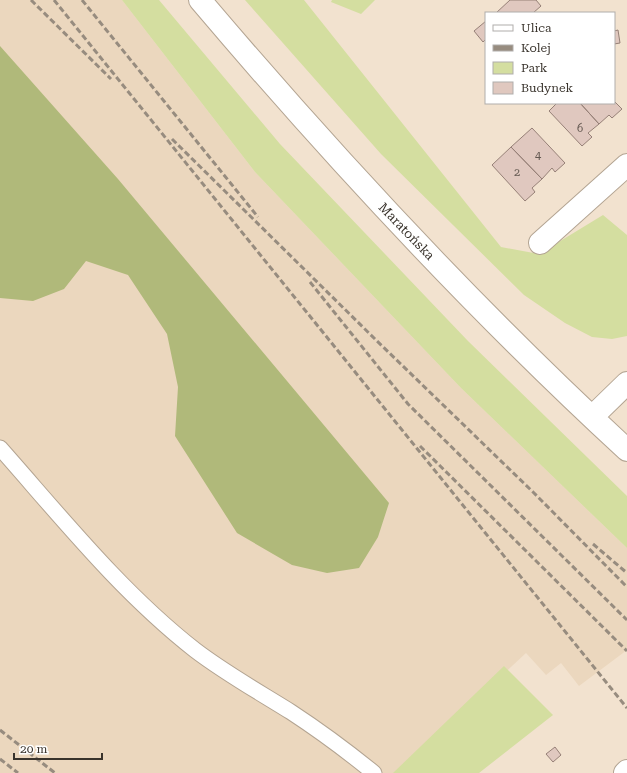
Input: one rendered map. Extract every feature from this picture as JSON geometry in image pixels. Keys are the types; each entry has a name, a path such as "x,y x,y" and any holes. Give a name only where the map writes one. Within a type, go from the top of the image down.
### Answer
{"street":[{"name":"Maratońska","path":"200,0 274,87 377,201 487,314 627,450"},
{"path":"540,243 627,165"},
{"path":"592,417 627,383"}],"lane":[{"path":"0,448 131,594 165,625 234,677 320,731 374,773"}],"shaded area":[{"path":"0,0 122,0 255,172 461,388 627,548 627,650 579,686 561,663 546,675 526,653 397,773 0,773"}],"green space":[{"path":"122,0 159,0 280,144 468,341 627,496 627,548 461,388 255,172"},
{"path":"245,0 304,0 501,247 539,254 603,215 627,235 627,336 612,339 592,337 565,323 524,295 381,154"},
{"path":"332,0 375,0 361,14 331,2"},
{"path":"0,46 118,179 389,503 378,537 359,568 327,573 292,565 237,533 175,436 178,387 167,334 128,275 86,261 64,289 33,301 0,298"},
{"path":"504,666 553,715 479,773 393,773"}],"building":[{"path":"510,0 536,0 541,6 534,12 497,12"},
{"path":"485,22 485,40 483,42 474,31"},
{"path":"618,30 620,43 615,44 615,31"},
{"path":"615,102 622,109 612,118 609,115 599,124 581,104 615,104"},
{"path":"556,104 581,104 599,124 588,133 592,137 582,146 549,111"},
{"path":"532,128 565,163 555,172 552,168 542,179 511,147"},
{"path":"511,147 542,179 532,188 535,192 525,201 492,165"},
{"path":"555,747 561,755 553,762 546,754"}],"railway":[{"path":"31,0 111,79"},
{"path":"54,0 627,708"},
{"path":"82,0 258,217"},
{"path":"172,139 533,492 627,587"},
{"path":"310,282 408,404 627,620"},
{"path":"420,446 627,651"},
{"path":"593,544 627,573"},
{"path":"0,730 55,773"},
{"path":"0,759 18,773"}]}
